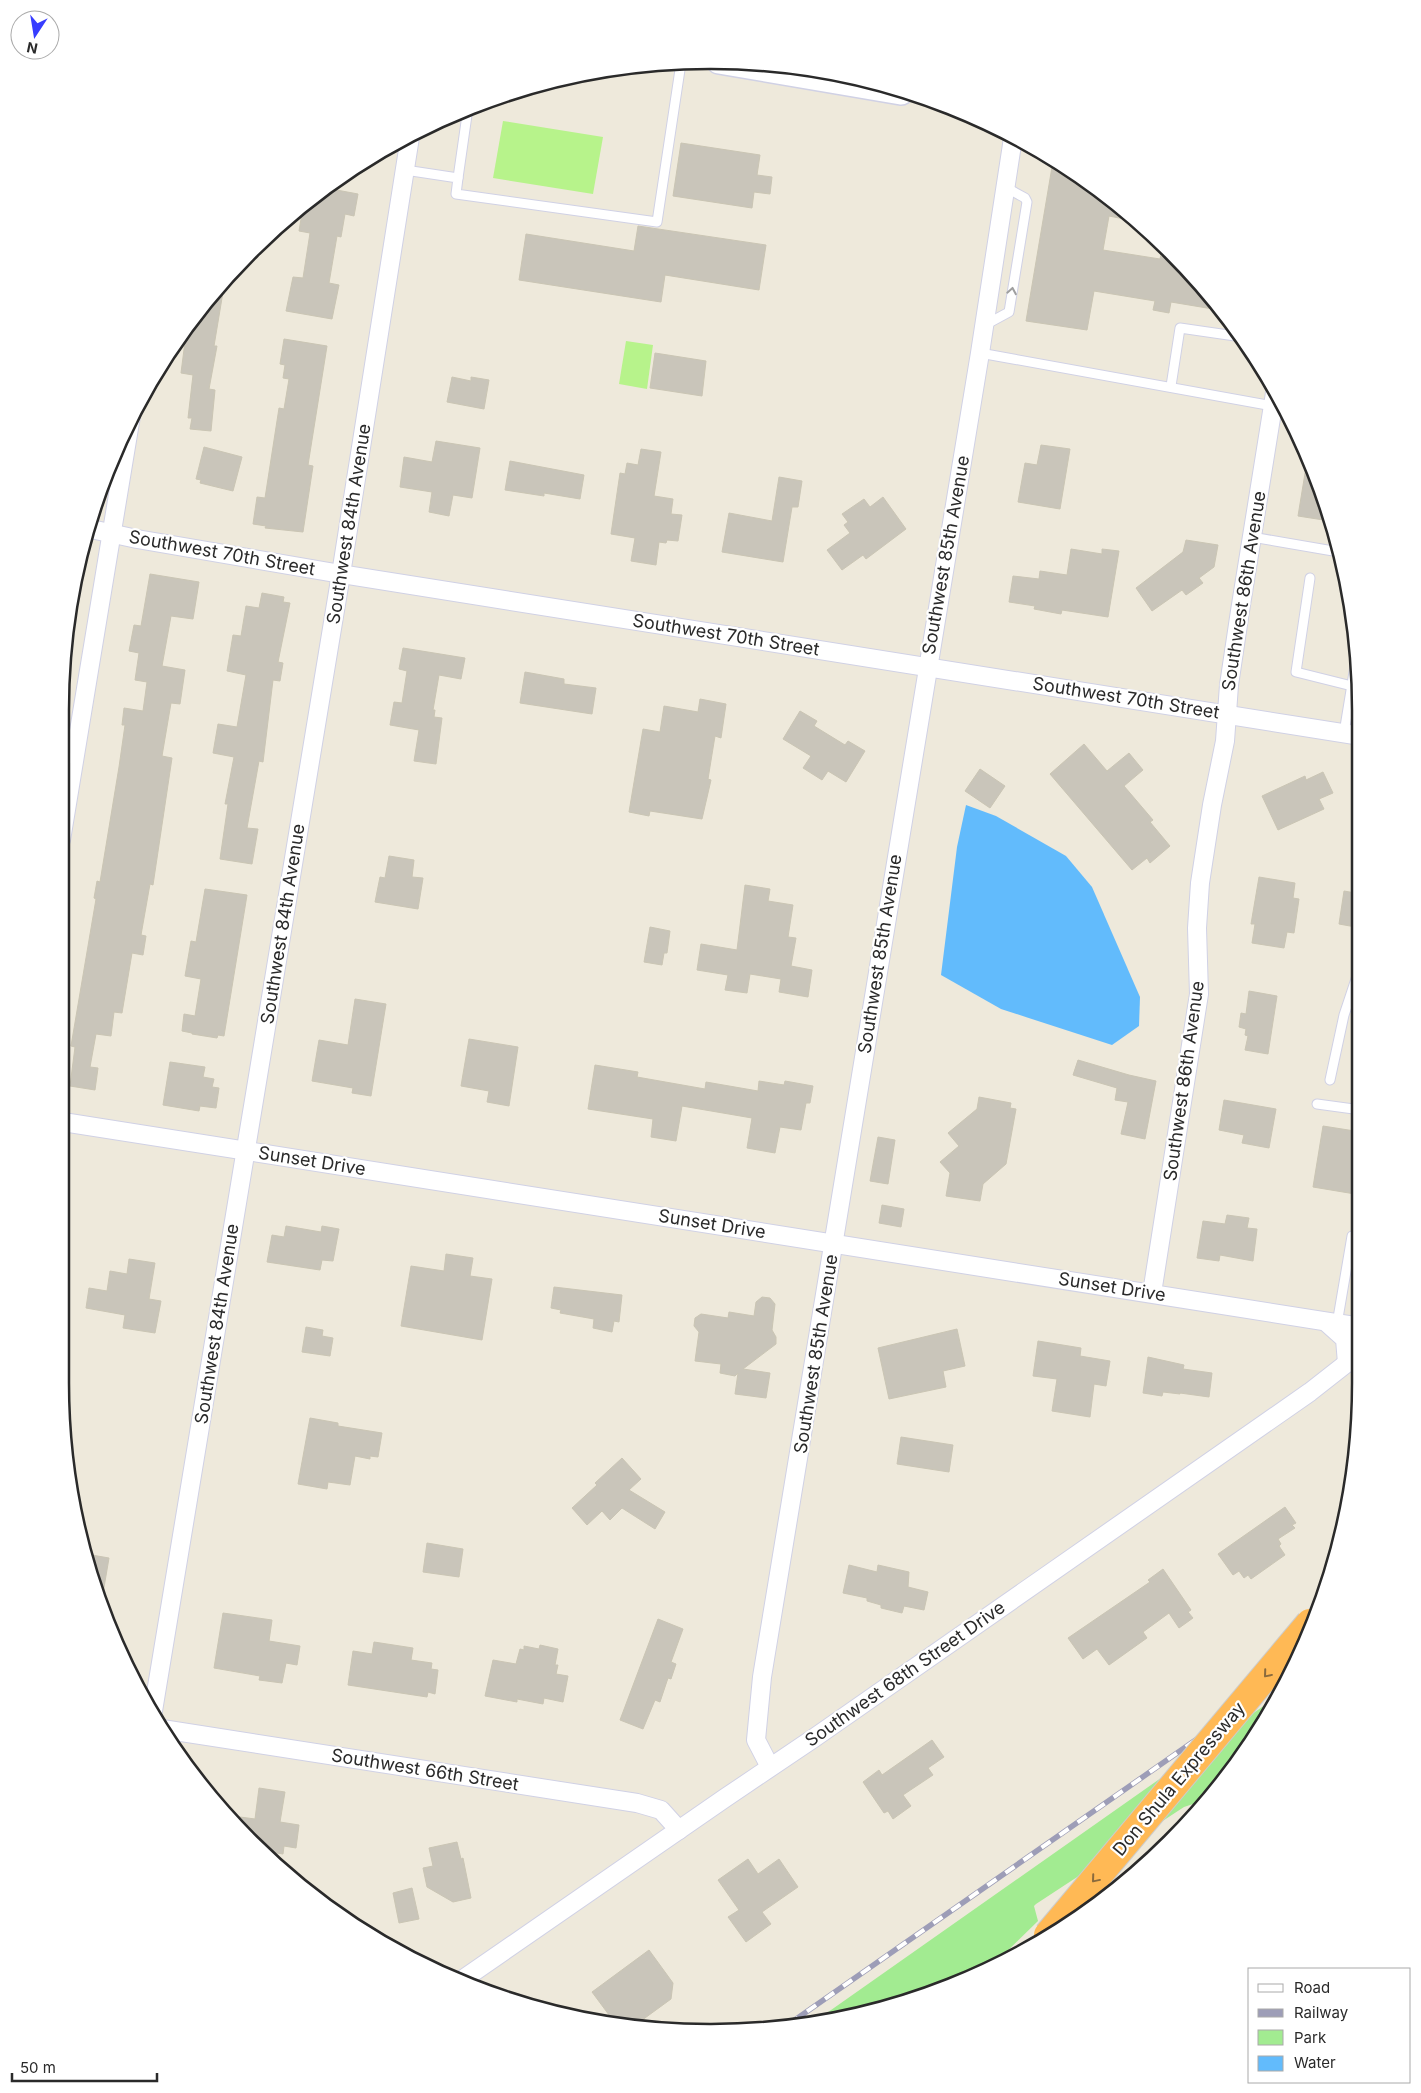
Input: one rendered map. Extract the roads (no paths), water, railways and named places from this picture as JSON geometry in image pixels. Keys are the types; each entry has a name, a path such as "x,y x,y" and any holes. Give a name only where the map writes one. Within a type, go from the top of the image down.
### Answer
{"highway":[{"name":"Don Shula Expressway","path":"1061,1920 1300,1635"}],"street":[{"name":"Southwest 84th Avenue","path":"154,1702 341,574 409,145"},
{"name":"Southwest 85th Avenue","path":"770,1767 756,1740 760,1692 927,667 985,325 1012,145"},
{"name":"Southwest 86th Avenue","path":"1152,1293 1197,1011 1200,977 1197,914 1212,805 1225,741 1226,714 1273,403"},
{"path":"69,792 126,447"},
{"name":"Southwest 70th Street","path":"95,530 341,574 1352,735"},
{"name":"Sunset Drive","path":"69,1123 1352,1326"},
{"path":"1331,1323 1345,1339 1352,1351"},
{"name":"Southwest 68th Street Drive","path":"468,1976 1310,1392 1352,1366"},
{"name":"Southwest 66th Street","path":"172,1731 636,1803 662,1810 679,1830"}],"lane":[{"path":"467,117 456,194 657,222 680,70"},
{"path":"405,170 458,178"},
{"path":"985,325 1009,312 1028,202 1025,198 1005,187"},
{"path":"1171,386 1180,328 1231,335"},
{"path":"980,353 1171,386 1271,399"},
{"path":"1252,537 1332,551"},
{"path":"1310,578 1296,672 1351,686"},
{"path":"1330,1080 1344,1015 1352,991"},
{"path":"1317,1104 1352,1109"},
{"path":"1331,1323 1352,1236"}],"water":[{"path":"966,805 996,816 1066,856 1092,887 1140,997 1139,1026 1112,1045 1001,1009 941,975 957,847"}],"railway":[{"path":"797,2019 1277,1683"}]}
